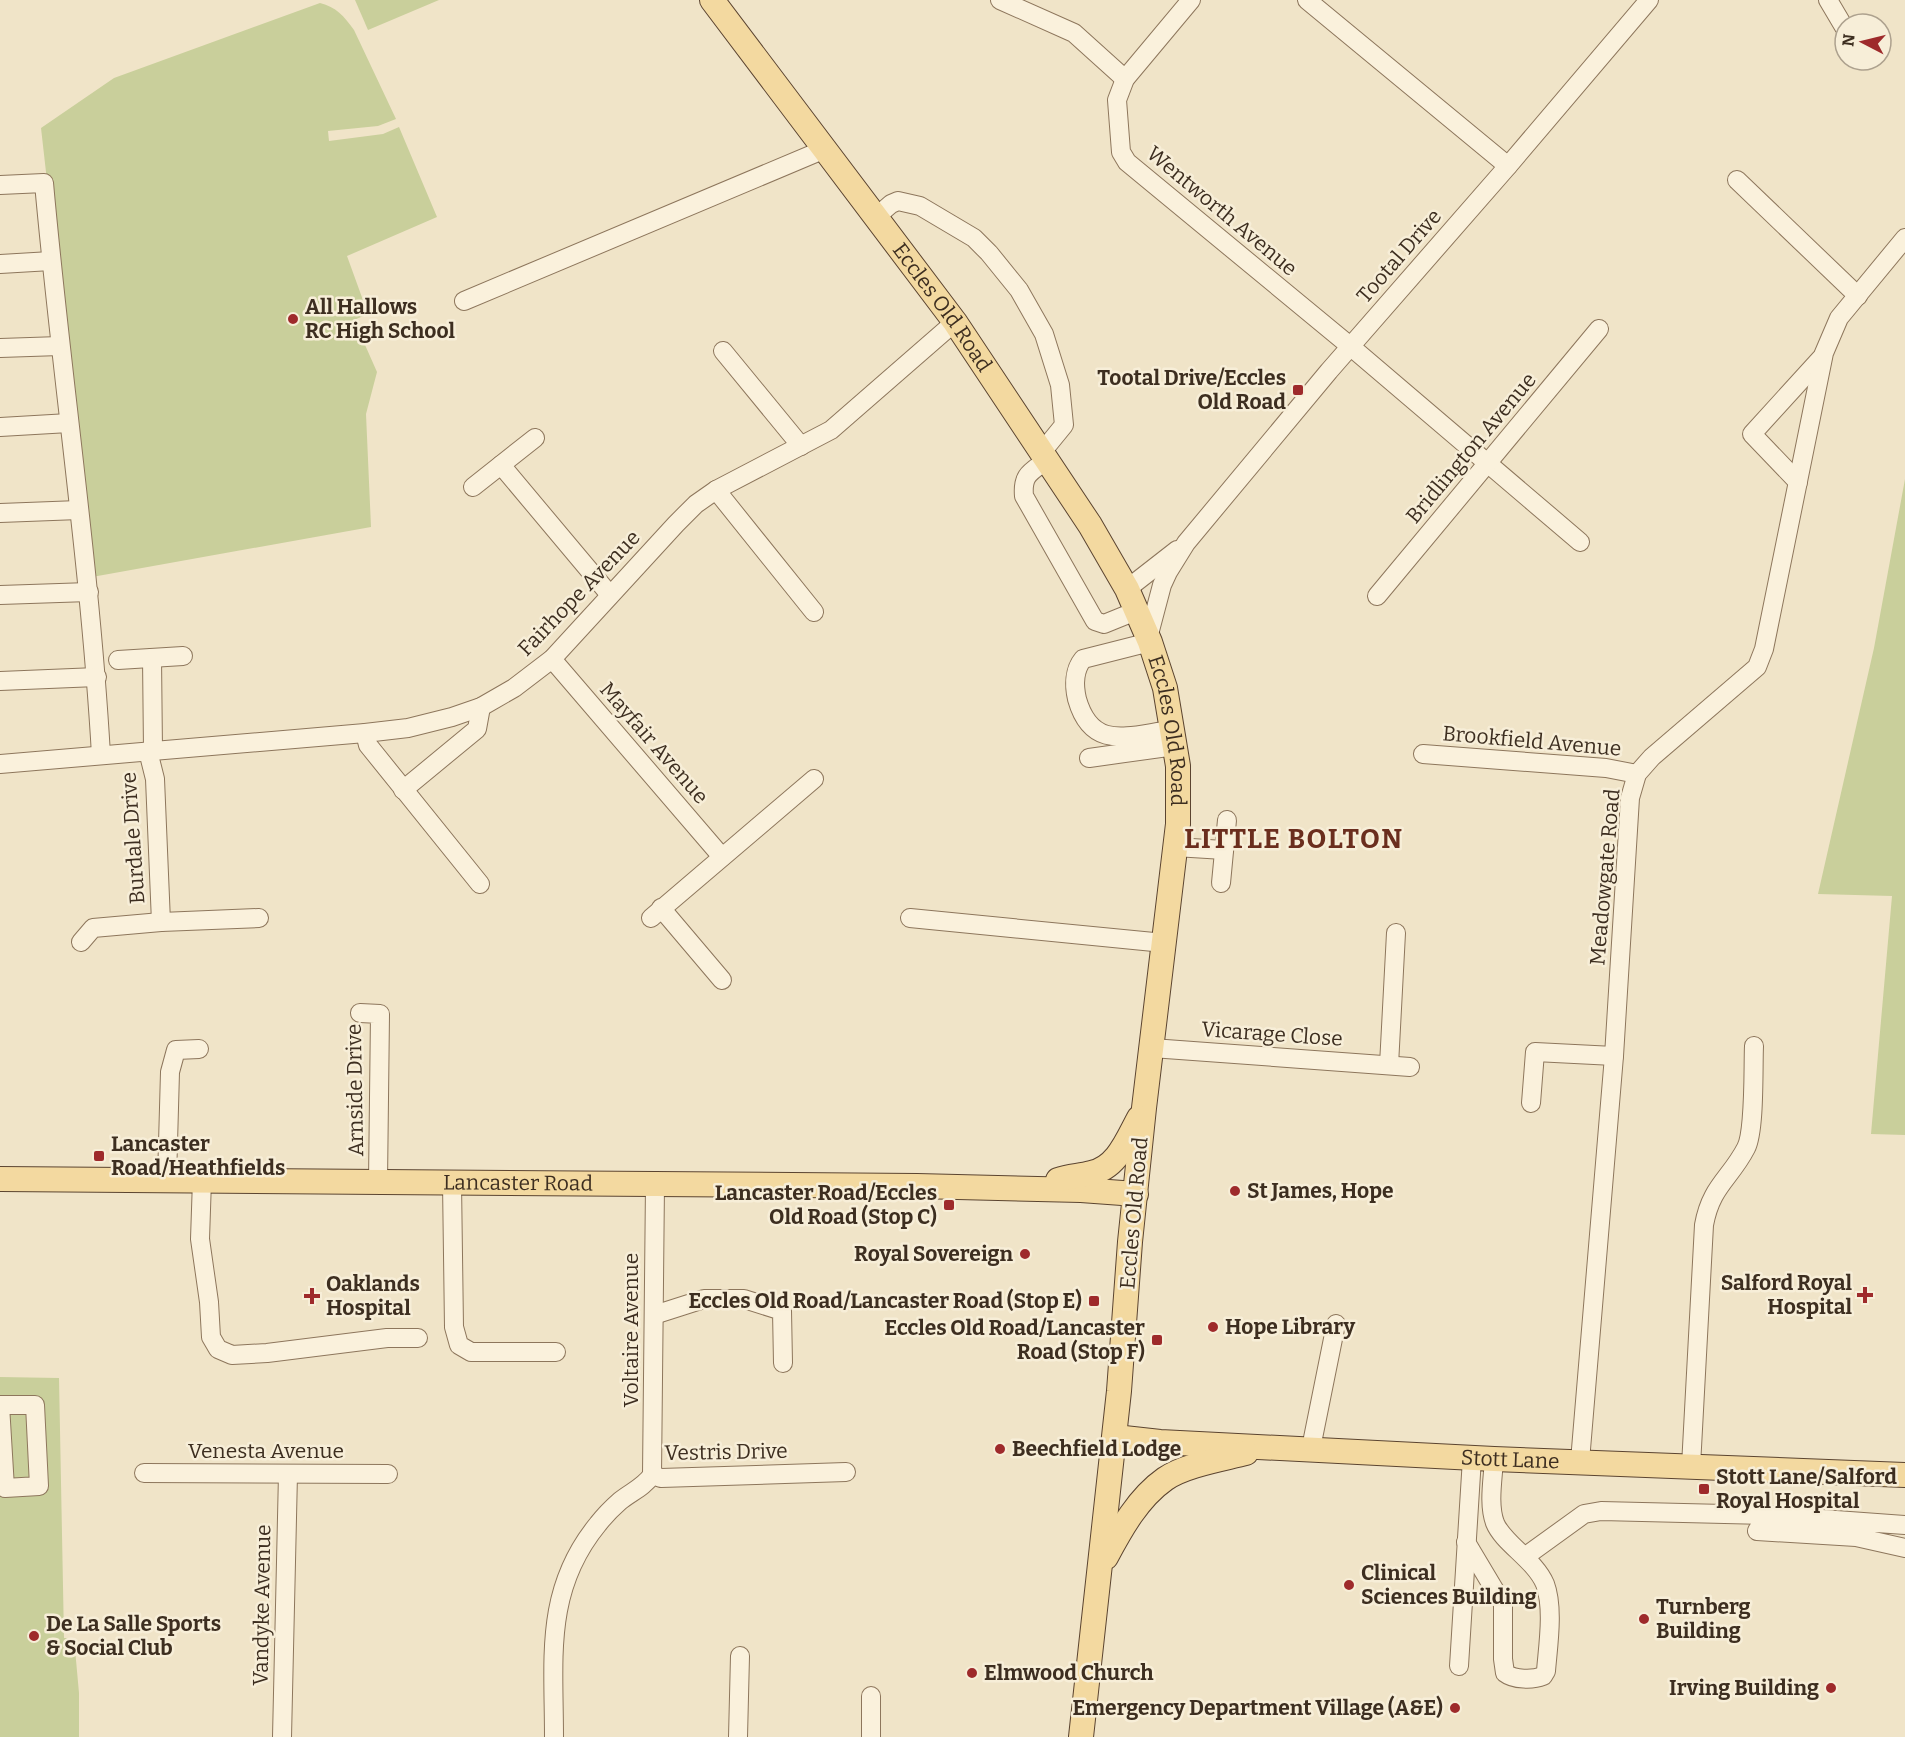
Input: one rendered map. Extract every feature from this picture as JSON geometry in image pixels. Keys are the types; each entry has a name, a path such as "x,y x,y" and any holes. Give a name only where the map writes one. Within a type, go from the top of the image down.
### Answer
{"main road":[{"name":"Eccles Old Road","path":"718,2 955,322 1090,525 1126,589 1149,640 1165,688 1178,766 1178,824 1144,1108 1115,1437 1081,1737"},
{"name":"Lancaster Road","path":"1035,1189 1068,1177 1105,1168 1121,1151 1144,1108"},
{"name":"Lancaster Road","path":"0,1179 1035,1189 1136,1194"},
{"name":"Stott Lane","path":"1115,1437 1160,1442 1311,1448 1483,1459 1905,1474"},
{"path":"1100,1567 1125,1521 1166,1478 1206,1464 1272,1447"}],"street":[{"path":"1000,0 1074,33 1125,79"},
{"name":"Wentworth Avenue","path":"1191,0 1125,79 1117,100 1121,152 1127,162 1350,346 1580,542"},
{"path":"1306,0 1508,166"},
{"name":"Tootal Drive","path":"1149,640 1162,585 1186,543 1350,346 1508,166 1649,0"},
{"path":"464,301 825,149"},
{"path":"1737,180 1858,296"},
{"path":"0,185 44,183 60,346 89,592 101,755"},
{"path":"876,218 891,204 898,201 920,206 974,238 1019,290 1044,334 1060,385 1064,425 1045,456 1028,474 1023,483 1024,496 1095,621 1104,624 1136,611"},
{"name":"Meadowgate Road","path":"1580,1461 1614,1056 1630,798 1637,774 1652,757 1757,667 1764,649 1823,356 1839,318 1905,238"},
{"path":"0,264 51,261"},
{"name":"Fairhope Avenue","path":"0,764 408,728 481,707 514,688 552,659 696,504 716,490 831,430 955,322"},
{"name":"Bridlington Avenue","path":"1377,597 1599,329"},
{"path":"0,348 60,346"},
{"path":"723,351 801,446"},
{"path":"1798,482 1752,434 1823,356"},
{"path":"0,427 69,423"},
{"path":"473,487 536,438"},
{"path":"501,465 610,595"},
{"path":"716,490 814,612"},
{"path":"0,513 79,510"},
{"name":"Tootal Drive","path":"1126,589 1186,543"},
{"path":"0,595 89,592"},
{"path":"1149,640 1083,659 1078,665 1075,678 1076,696 1084,719 1101,735 1174,738"},
{"path":"118,660 183,656"},
{"name":"Burdale Drive","path":"152,658 151,750 155,779 161,922"},
{"name":"Mayfair Avenue","path":"552,659 722,857"},
{"path":"0,681 97,677"},
{"path":"403,790 477,729 481,707"},
{"path":"365,733 368,745 480,884"},
{"path":"1089,758 1174,738"},
{"name":"Brookfield Avenue","path":"1423,754 1606,768 1637,774"},
{"path":"722,980 656,913 814,779"},
{"path":"1221,883 1227,820"},
{"path":"1175,847 1224,850"},
{"name":"Burdale Drive","path":"81,942 93,928 161,922 259,918"},
{"path":"910,918 1164,943"},
{"path":"1389,1065 1396,933"},
{"name":"Arnside Drive","path":"360,1013 380,1014 378,1182"},
{"path":"1691,1466 1704,1225 1713,1195 1747,1147 1751,1119 1754,1046"},
{"name":"Vicarage Close","path":"1152,1048 1410,1067"},
{"path":"167,1179 170,1072 176,1050 199,1049"},
{"path":"1531,1103 1535,1053 1614,1056"},
{"path":"202,1180 200,1239 209,1302 211,1337 218,1349 232,1355 267,1353 387,1338 418,1338"},
{"path":"452,1183 454,1328 459,1346 471,1352 556,1352"},
{"name":"Voltaire Avenue","path":"652,1475 655,1185"},
{"path":"654,1315 704,1299 744,1299 783,1311 783,1363"},
{"path":"1311,1448 1336,1324"},
{"path":"0,1405 35,1405 39,1486 5,1488 0,1405"},
{"path":"1459,1666 1466,1542 1483,1459"},
{"path":"1466,1542 1503,1604 1505,1673 1510,1677 1536,1679 1543,1676 1546,1671 1550,1613 1545,1584 1526,1556 1507,1540 1496,1525 1483,1459"},
{"name":"Vestris Drive","path":"554,1737 554,1625 559,1598 568,1571 597,1524 621,1500 647,1482 652,1475 661,1478 846,1472"},
{"name":"Venesta Avenue","path":"144,1473 388,1474"},
{"name":"Vandyke Avenue","path":"282,1737 288,1474"},
{"path":"1526,1556 1584,1514 1600,1511 1766,1515 1905,1525"},
{"path":"1766,1515 1757,1531 1856,1537 1905,1548"},
{"path":"738,1737 740,1656"},
{"path":"871,1696 871,1737"}],"green space":[{"path":"355,0 439,0 368,30"},
{"path":"320,3 339,13 354,30 396,119 378,126 328,131 329,141 383,134 399,127 437,217 347,256 368,314 354,320 377,372 366,414 371,527 92,577 41,128 114,78"},
{"path":"1905,479 1905,1135 1871,1134 1892,896 1818,894 1874,648"},
{"path":"0,1377 59,1378 64,1638 74,1638 79,1693 79,1737 0,1737"}],"place":[{"name":"All Hallows RC High School","path":"293,319"},
{"name":"Tootal Drive/Eccles Old Road","path":"1298,390"},
{"name":"Lancaster Road/Heathfields","path":"99,1156"},
{"name":"St James, Hope","path":"1235,1191"},
{"name":"Lancaster Road/Eccles Old Road (Stop C)","path":"949,1205"},
{"name":"Royal Sovereign","path":"1025,1254"},
{"name":"Salford Royal Hospital","path":"1865,1295"},
{"name":"Oaklands Hospital","path":"312,1296"},
{"name":"Eccles Old Road/Lancaster Road (Stop E)","path":"1094,1301"},
{"name":"Hope Library","path":"1213,1327"},
{"name":"Eccles Old Road/Lancaster Road (Stop F)","path":"1157,1340"},
{"name":"Beechfield Lodge","path":"1000,1449"},
{"name":"Stott Lane/Salford Royal Hospital","path":"1704,1489"},
{"name":"Clinical Sciences Building","path":"1349,1585"},
{"name":"Turnberg Building","path":"1644,1619"},
{"name":"De La Salle Sports & Social Club","path":"34,1636"},
{"name":"Elmwood Church","path":"972,1673"},
{"name":"Irving Building","path":"1831,1688"},
{"name":"Emergency Department Village (A&E)","path":"1455,1708"}],"district":[{"name":"LITTLE BOLTON","path":"1294,839"}]}
